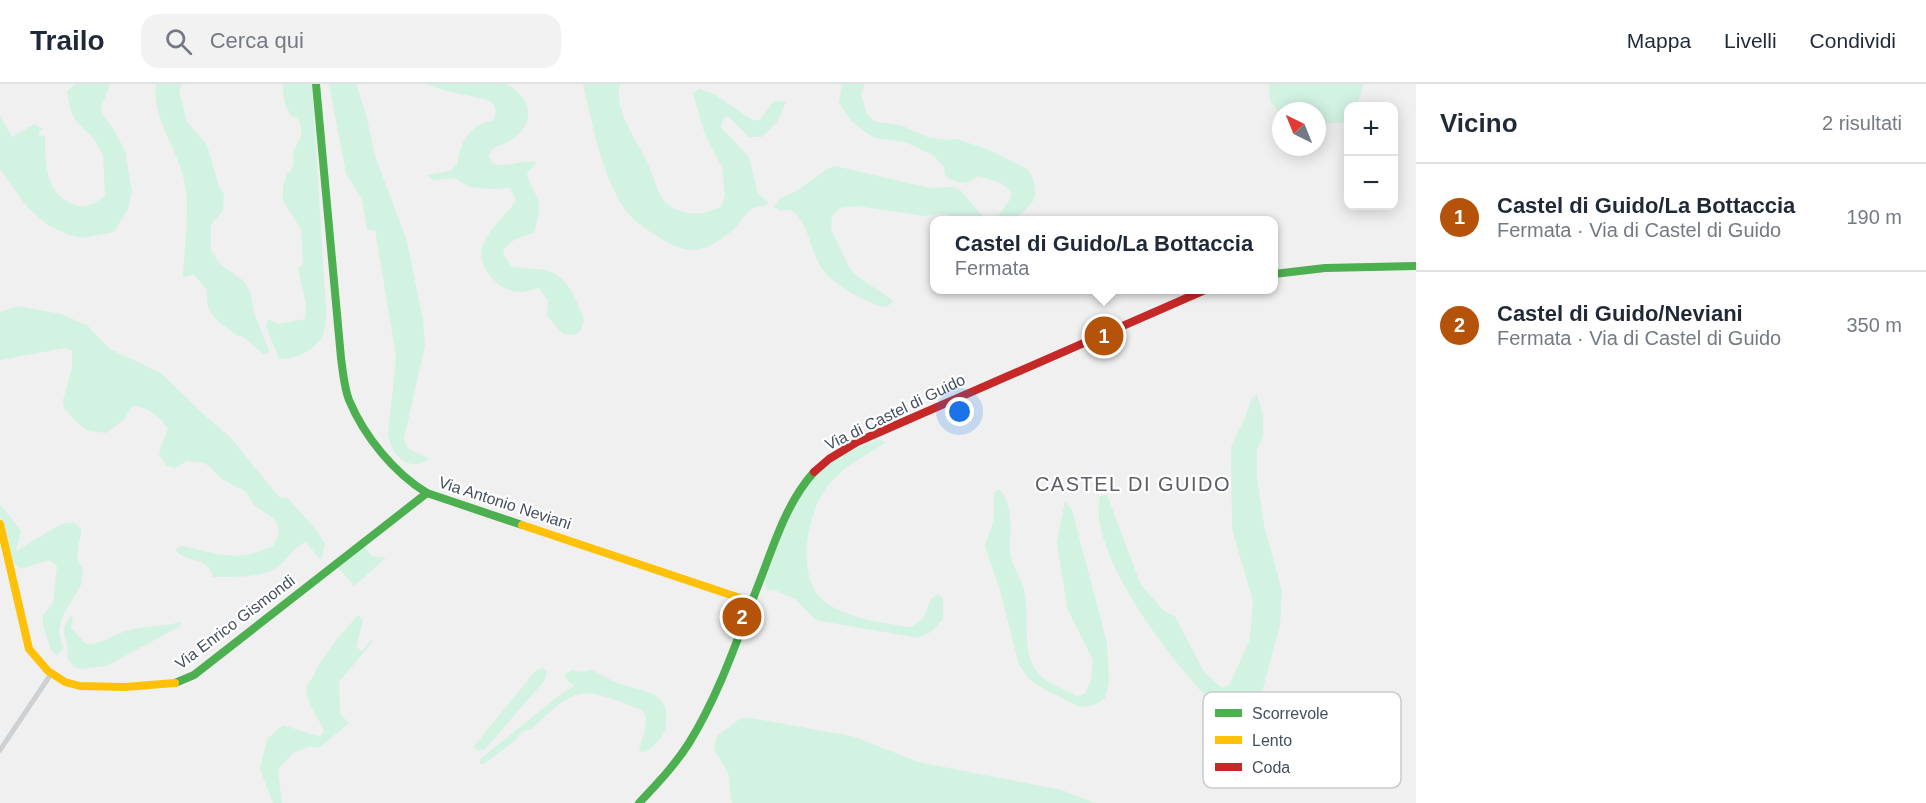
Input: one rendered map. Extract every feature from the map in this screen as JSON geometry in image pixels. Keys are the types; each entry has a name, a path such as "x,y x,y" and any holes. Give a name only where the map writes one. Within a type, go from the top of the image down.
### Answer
{"street":[{"name":"Via Antonio Neviani","path":"316,84 341,358 347,393 361,422 394,465 411,483 427,493 752,602"},
{"path":"1278,274 1325,268 1416,266"},
{"name":"Via di Castel di Guido","path":"639,803 670,769 695,733 725,670 792,504 809,477 829,458 964,394 1196,294"},
{"name":"Via Enrico Gismondi","path":"0,524 29,649 51,674 67,683 84,687 168,684 186,680 199,672 427,493"},
{"path":"0,750 51,674"}],"green space":[{"path":"75,84 110,84 101,108 125,151 132,191 128,209 114,232 83,238 69,235 49,226 27,207 0,169 0,116 12,137 35,124 43,129 39,130 39,136 45,136 48,175 55,191 62,198 75,205 84,206 105,196 103,155 95,140 76,121 70,109 67,91"},
{"path":"156,84 182,84 179,91 187,122 207,145 219,186 224,195 223,210 211,225 211,250 220,264 244,281 250,292 254,313 270,353 263,354 242,336 238,336 219,322 208,306 207,290 194,275 183,277 187,219 185,185 178,160 158,110"},
{"path":"282,84 312,84 326,322 320,340 305,353 279,359 266,326 268,319 279,324 305,319 306,304 298,268 303,265 301,229 283,201 283,188 286,176 294,165 293,152 301,136 301,125 298,119 290,115 285,104"},
{"path":"329,84 356,84 366,114 375,156 406,238 423,319 425,346 404,438 410,450 429,459 421,463 414,464 402,460 393,449 388,434 396,357 375,230 367,230 362,200 346,173"},
{"path":"427,84 506,84 514,89 525,102 528,109 526,124 512,140 492,149 489,156 492,163 497,165 537,162 527,173 538,199 538,214 534,233 511,242 504,249 503,254 512,267 545,270 560,277 566,283 575,297 584,320 581,330 575,335 563,334 547,316 548,300 539,288 523,292 505,288 491,277 482,261 483,245 489,233 516,200 510,188 470,187 454,178 433,180 428,175 450,171 457,165 467,136 477,126 493,120 496,112 494,105 488,100"},
{"path":"583,84 620,84 620,106 647,161 660,195 672,208 693,214 708,212 721,206 725,196 722,167 705,135 693,93 699,89 714,94 754,121 760,119 774,101 786,102 777,122 762,137 749,137 728,116 723,119 721,127 749,157 758,194 768,202 765,206 750,210 738,225 721,239 701,249 682,248 660,238 630,215 615,192 598,146"},
{"path":"842,84 865,84 861,94 867,114 874,121 903,126 927,137 956,139 987,149 1027,169 1035,189 1031,204 1018,216 999,216 1012,194 1006,187 978,176 965,183 954,181 945,176 944,167 934,156 905,142 874,138 852,122 839,103"},
{"path":"1269,84 1364,84 1358,102 1344,102 1344,122 1342,123 1326,124 1326,102 1272,104"},
{"path":"835,166 930,188 953,187 961,191 983,216 951,216 944,213 924,216 858,206 840,208 832,215 831,229 850,269 893,302 886,307 879,305 852,293 828,276 819,264 799,217 792,211 780,211 774,206 779,199 798,190 827,169"},
{"path":"17,306 61,314 87,325 110,349 161,373 230,437 280,498 287,497 317,531 325,544 321,561 306,542 274,569 258,575 213,577 206,565 185,557 175,550 181,546 217,554 247,555 273,546 279,534 277,523 254,505 246,492 222,479 205,463 187,461 175,468 167,466 159,455 168,429 157,416 148,410 132,406 124,420 106,433 88,431 75,421 64,408 63,400 72,368 72,350 65,348 0,360 0,312"},
{"path":"1257,394 1263,416 1263,436 1257,450 1257,476 1264,525 1282,591 1280,625 1262,692 1203,692 1163,645 1122,581 1107,549 1099,521 1100,496 1107,495 1141,585 1164,611 1175,616 1204,672 1222,688 1230,684 1250,639 1253,601 1232,529 1231,447 1252,398"},
{"path":"880,439 885,443 842,471 822,495 810,525 807,543 809,576 815,590 824,601 833,607 854,616 901,626 911,627 923,619 931,599 938,594 943,598 943,619 931,632 918,638 816,620 795,599 775,590 767,591 765,582 795,503 814,476 839,457"},
{"path":"999,489 1004,495 1009,510 1011,556 1025,594 1028,650 1031,660 1043,678 1076,696 1085,694 1091,680 1093,660 1067,608 1057,542 1065,501 1072,510 1107,643 1109,682 1105,698 1094,705 1080,707 1044,689 1029,679 1019,665 1000,590 985,546 994,519 994,492"},
{"path":"0,504 21,531 16,551 61,524 74,522 81,529 78,559 83,569 81,585 63,615 59,630 63,650 56,655 51,650 43,625 43,615 53,603 57,566 49,560 21,569 14,564 0,517"},
{"path":"364,547 372,556 386,558 354,586 338,567"},
{"path":"358,615 363,621 356,647 362,651 371,640 373,641 339,682 340,714 349,723 320,747 308,747 293,753 278,770 282,803 273,803 260,769 267,739 283,725 320,737 324,731 307,697 307,686 337,639"},
{"path":"71,616 73,620 71,628 86,644 97,643 133,629 182,622 179,627 106,666 80,669 74,667 67,658 64,632"},
{"path":"543,668 547,672 545,680 485,749 478,751 473,747 537,669"},
{"path":"572,670 581,672 592,670 617,683 648,692 660,699 666,714 666,726 657,742 642,753 639,750 646,724 642,710 608,698 582,693 563,701 531,729 526,730 516,740 481,764 479,760 574,686 565,678 565,674"},
{"path":"741,718 852,736 918,762 1062,790 1095,803 732,803 728,773 714,749 717,736"}],"traffic: fast":[{"path":"316,84 341,358 346,390 355,414 381,452 403,475 427,493 522,525"},
{"path":"1278,274 1325,268 1416,266"},
{"path":"639,803 678,759 700,724 728,664 788,511 814,472"},
{"path":"175,683 194,675 427,493"}],"traffic: slow":[{"path":"0,524 29,649 48,671 65,682 80,686 125,687 175,683"},
{"path":"522,525 752,602"}],"traffic: jam":[{"path":"814,472 829,459 857,442 1196,294"}],"place":[{"name":"Castel di Guido/La Bottaccia","path":"1104,336"},
{"name":"Castel di Guido/Neviani","path":"742,617"}],"district":[{"name":"CASTEL DI GUIDO","path":"1133,484"}]}
